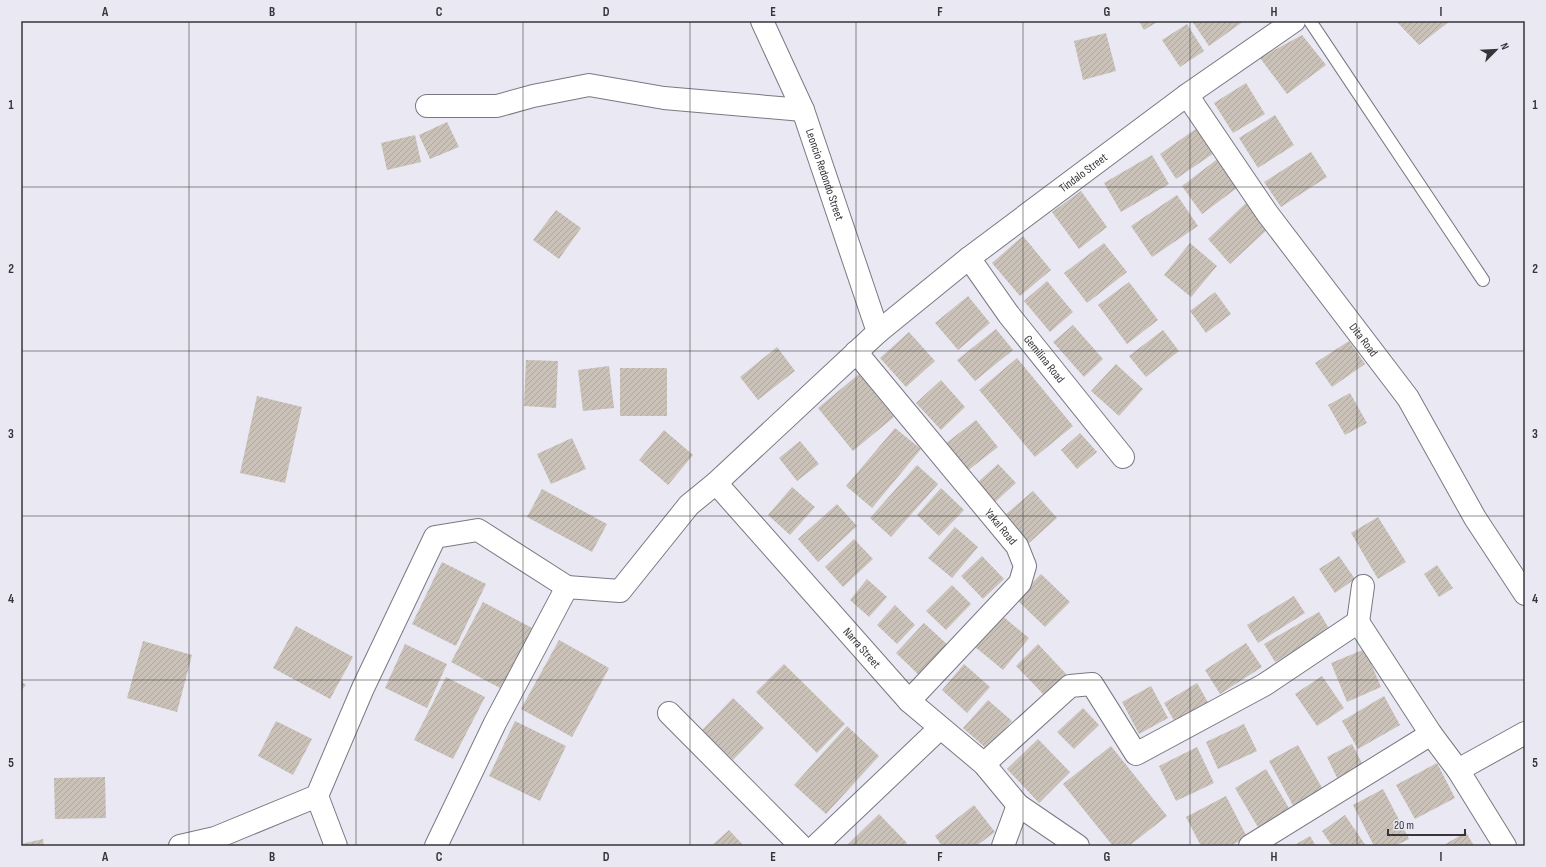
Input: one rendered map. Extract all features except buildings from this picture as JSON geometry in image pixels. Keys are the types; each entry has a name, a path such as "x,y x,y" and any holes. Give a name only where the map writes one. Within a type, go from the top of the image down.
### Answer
{"street":[{"name":"Leoncio Redondo Street","path":"762,21 803,110 878,332"},
{"name":"Tindalo Street","path":"567,587 620,591 689,505 716,483 878,332 969,258 1188,95 1294,21"},
{"path":"427,106 497,106 533,96 589,85 664,98 803,110"},
{"name":"Dita Road","path":"1188,95 1267,213 1408,398 1475,518 1525,594"},
{"name":"Gemilina Road","path":"969,258 1009,315 1123,457"},
{"name":"Yakal Road","path":"856,352 1017,546 1026,566 1020,583 909,701"},
{"name":"Narra Street","path":"716,483 909,701 984,764 1018,805 1078,846"},
{"path":"336,846 317,796 363,688 435,537 478,530 567,587 495,723 436,846"},
{"path":"1363,586 1358,622 1431,734 1458,770 1505,846"},
{"path":"984,764 1070,686 1092,684 1136,754 1264,685 1358,622"},
{"path":"669,713 801,846"},
{"path":"816,846 940,728"},
{"path":"1458,770 1525,733"},
{"path":"1250,846 1431,734"},
{"path":"180,846 215,838 317,796"},
{"path":"1003,846 1018,805"}],"lane":[{"path":"1310,21 1483,280"}]}
